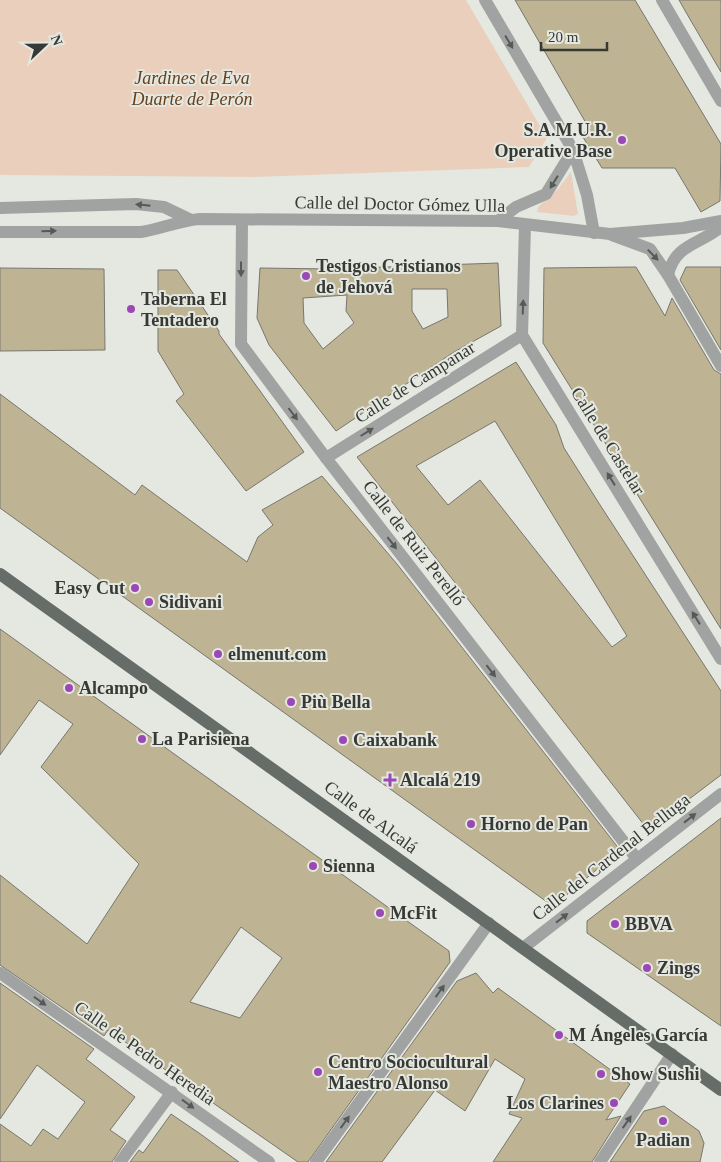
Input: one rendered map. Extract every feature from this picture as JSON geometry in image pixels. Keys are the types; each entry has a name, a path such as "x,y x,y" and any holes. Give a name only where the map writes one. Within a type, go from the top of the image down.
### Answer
{"main road":[{"name":"Calle de Alcalá","path":"0,574 721,1090"}],"street":[{"path":"485,0 573,150 587,195 594,233"},
{"path":"662,0 721,101"},
{"path":"498,221 516,207 546,194 573,150"},
{"name":"Calle del Doctor Gómez Ulla","path":"0,208 136,204 164,208 189,219"},
{"name":"Calle del Doctor Gómez Ulla","path":"0,232 141,232 164,228 189,219 498,221 610,234"},
{"name":"Calle de Ruiz Perelló","path":"242,220 241,344 326,458 637,859"},
{"path":"610,234 683,228 721,221"},
{"path":"522,335 526,225"},
{"path":"668,275 671,262 679,252 711,236 721,227"},
{"path":"610,234 650,249 668,275 721,366"},
{"name":"Calle de Campanar","path":"326,458 522,335"},
{"name":"Calle de Castelar","path":"522,335 721,659"},
{"name":"Calle del Cardenal Belluga","path":"523,948 721,794"},
{"path":"316,1162 489,923"},
{"name":"Calle de Pedro Heredia","path":"0,973 270,1162"},
{"path":"600,1162 672,1054"},
{"path":"120,1162 172,1092"}],"green space":[{"name":"Jardines de Eva Duarte de Perón","path":"0,0 466,0 547,138 529,167 253,177 0,175"},
{"path":"571,172 578,214 574,216 537,212 538,207 558,189"}],"building":[{"path":"515,0 635,0 721,144 720,201 701,212 675,168 602,168 581,134 590,130"},
{"path":"679,0 721,0 721,72 691,21"},
{"path":"498,263 501,326 454,352 336,431 269,345 257,318 260,268 330,269","holes":["412,289 447,289 448,317 423,329 412,311","347,295 346,311 354,323 323,349 304,323 303,298"]},
{"path":"636,267 665,316 672,298 714,370 721,374 721,629 543,343 544,268"},
{"path":"686,267 721,267 721,350 680,280"},
{"path":"0,268 104,269 105,350 0,351"},
{"path":"158,270 177,270 219,331 219,334 304,452 246,491 176,401 184,394 158,351"},
{"path":"516,362 556,425 564,448 721,691 721,775 648,830 357,457","holes":["495,421 627,636 612,647 480,480 448,505 416,466"]},
{"path":"0,394 135,495 142,485 247,562 258,537 273,525 262,510 322,476 397,564 620,850 563,898 556,902 547,902 0,508"},
{"path":"0,629 449,951 450,962 308,1162 298,1162 108,1030 104,1036 0,965 0,875 87,944 139,864 41,767 73,724 39,700 0,755","holes":["241,927 282,958 240,1018 190,1002"]},
{"path":"721,818 721,1026 587,933 587,921"},
{"path":"476,973 493,993 498,988 630,1084 606,1120 621,1116 592,1162 493,1162 522,1118 509,1114 525,1079 495,1059 465,1111 435,1090 382,1162 326,1162 457,981"},
{"path":"0,983 94,1049 86,1059 135,1097 110,1130 126,1141 112,1162 0,1162 0,1124 31,1146 43,1129 58,1139 85,1102 37,1065 0,1119"},
{"path":"664,1106 699,1131 704,1143 700,1162 610,1162 644,1111"},
{"path":"171,1114 239,1162 130,1162 139,1150 143,1153"}],"place":[{"name":"S.A.M.U.R. Operative Base","path":"622,140"},
{"name":"Testigos Cristianos de Jehová","path":"306,276"},
{"name":"Taberna El Tentadero","path":"131,309"},
{"name":"Easy Cut","path":"135,588"},
{"name":"Sidivani","path":"149,602"},
{"name":"elmenut.com","path":"218,654"},
{"name":"Alcampo","path":"69,688"},
{"name":"Più Bella","path":"291,702"},
{"name":"La Parisiena","path":"142,739"},
{"name":"Caixabank","path":"343,740"},
{"name":"Alcalá 219","path":"390,780"},
{"name":"Horno de Pan","path":"471,824"},
{"name":"Sienna","path":"313,866"},
{"name":"McFit","path":"380,913"},
{"name":"BBVA","path":"615,924"},
{"name":"Zings","path":"647,968"},
{"name":"M Ángeles García","path":"559,1035"},
{"name":"Centro Sociocultural Maestro Alonso","path":"318,1072"},
{"name":"Show Sushi","path":"601,1074"},
{"name":"Los Clarines","path":"614,1103"},
{"name":"Padian","path":"663,1121"}]}
